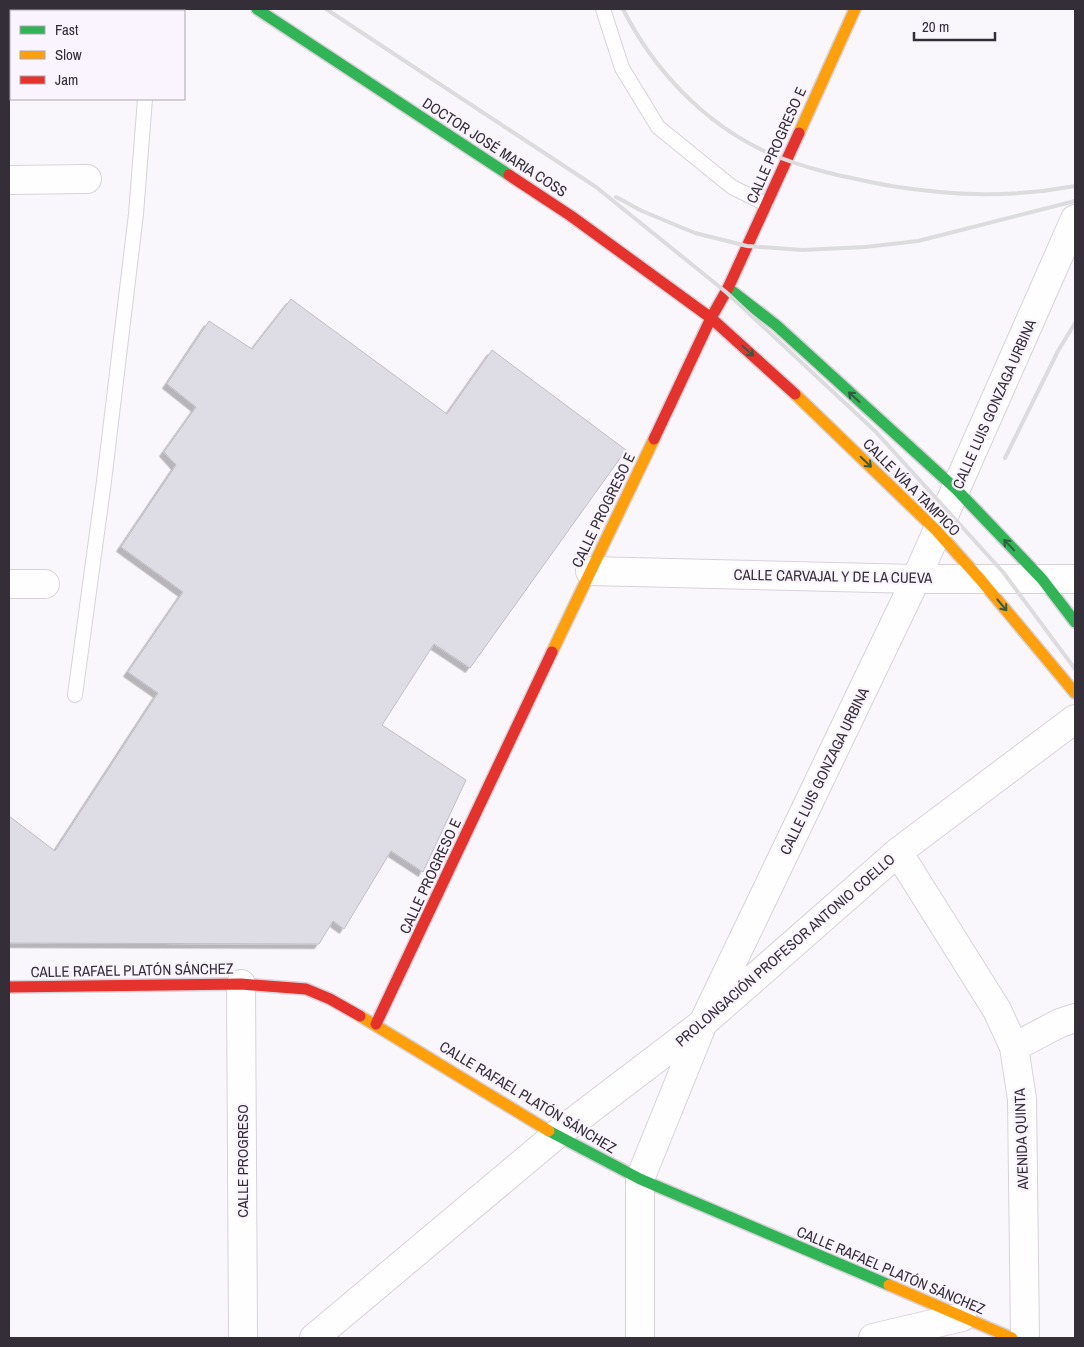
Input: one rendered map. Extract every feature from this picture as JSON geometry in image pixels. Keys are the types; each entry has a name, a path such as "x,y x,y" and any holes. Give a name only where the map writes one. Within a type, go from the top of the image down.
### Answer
{"street":[{"name":"DOCTOR JOSÉ MARIA COSS","path":"257,9 571,216 711,318"},
{"name":"CALLE PROGRESO E","path":"376,1024 711,318 728,288 855,9"},
{"path":"9,180 87,179"},
{"name":"CALLE LUIS GONZAGA URBINA","path":"640,1338 640,1179 704,1023 916,579 936,530 1074,225"},
{"name":"CALLE VÍA A TAMPICO","path":"728,288 776,325 956,489 1042,579 1075,622"},
{"name":"CALLE VÍA A TAMPICO","path":"711,318 760,361 936,530 980,579 1075,693"},
{"name":"CALLE CARVAJAL Y DE LA CUEVA","path":"590,571 916,579 1075,579"},
{"path":"9,584 45,584"},
{"name":"PROLONGACIÓN PROFESOR ANTONIO COELLO","path":"314,1338 556,1135 704,1023 898,852 1075,719"},
{"name":"AVENIDA QUINTA","path":"898,852 997,1010 1014,1046 1022,1098 1026,1338"},
{"name":"CALLE RAFAEL PLATÓN SÁNCHEZ","path":"9,987 240,984 306,989 330,999 376,1024 556,1135 640,1179 1012,1338"},
{"name":"CALLE PROGRESO","path":"240,984 243,1338"},
{"path":"1014,1046 1060,1023 1075,1018"},
{"path":"873,1338 962,1317"}],"lane":[{"path":"603,9 622,68 658,127 732,187 766,204"},
{"path":"75,696 104,481 136,214 145,100"}],"building":[{"path":"291,299 447,414 492,350 626,450 470,668 434,644 382,725 466,780 423,872 391,851 344,929 333,921 319,944 9,943 9,816 55,851 158,693 128,672 183,592 121,547 176,465 164,452 196,407 167,384 209,321 252,349"}],"railway":[{"path":"326,9 596,187 726,292 875,431 1003,572 1075,669"},
{"path":"623,9 649,52 682,92 720,125 764,151 779,157 810,168 859,180 938,192 1006,194 1075,186"},
{"path":"616,197 642,211 695,233 747,246 802,250 865,247 918,241 1075,201"},
{"path":"1005,458 1058,351 1075,323"}],"traffic: fast":[{"path":"257,9 509,175"},
{"path":"728,288 776,325 956,489 1042,579 1075,622"},
{"path":"549,1131 640,1179 889,1285"}],"traffic: slow":[{"path":"799,133 855,9"},
{"path":"795,394 936,530 980,579 1075,693"},
{"path":"552,652 654,439"},
{"path":"360,1016 549,1131"},
{"path":"889,1285 1012,1338"}],"traffic: jam":[{"path":"654,439 711,318 728,288 799,133"},
{"path":"509,175 571,216 711,318 795,394"},
{"path":"376,1024 552,652"},
{"path":"9,987 241,984 306,989 330,999 360,1016"}]}
